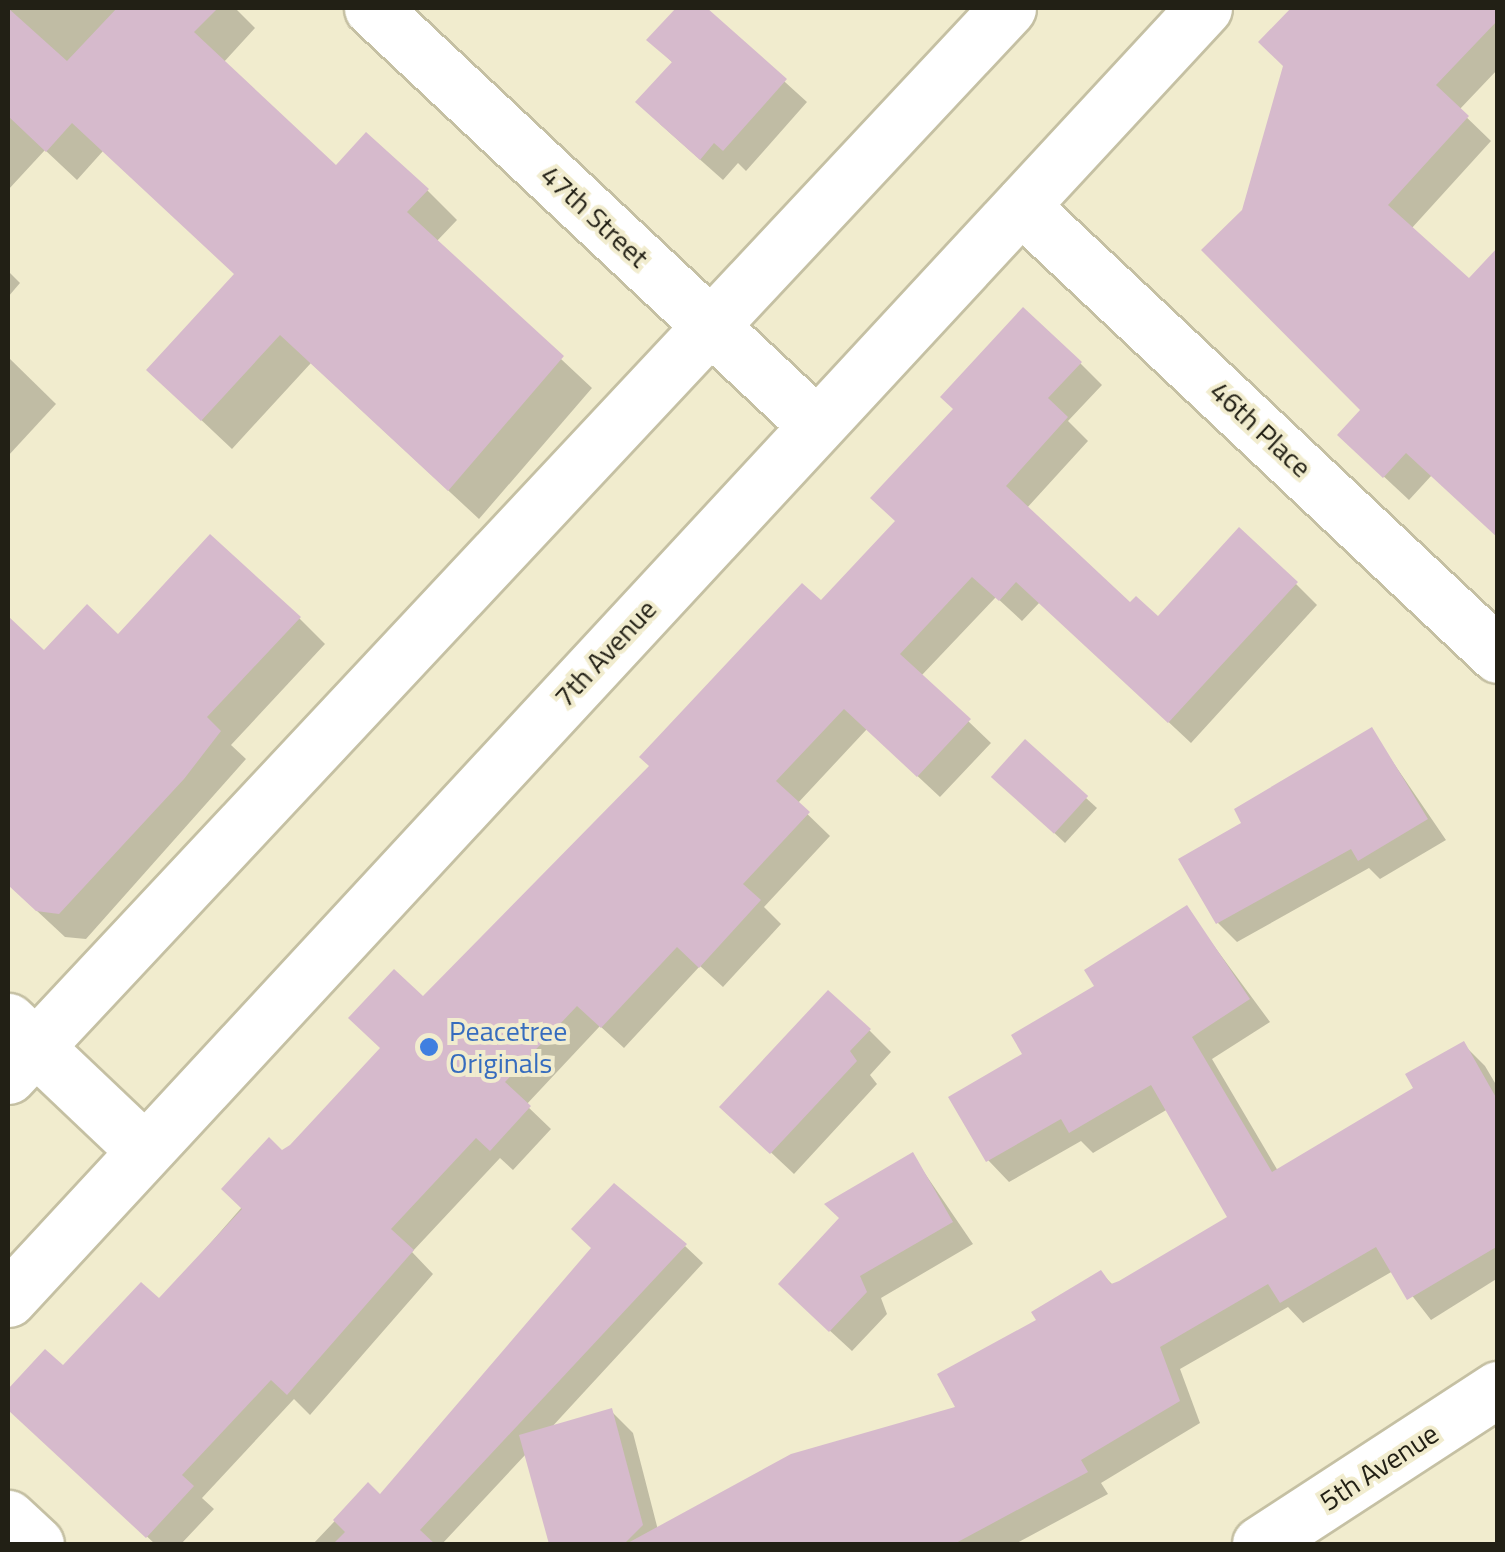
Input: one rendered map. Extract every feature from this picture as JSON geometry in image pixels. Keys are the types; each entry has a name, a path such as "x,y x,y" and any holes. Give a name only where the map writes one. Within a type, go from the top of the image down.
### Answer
{"street":[{"name":"47th Street","path":"372,8 816,426"},
{"path":"144,1150 16,1048 712,327 1008,8"},
{"name":"7th Avenue","path":"8,1299 1204,8"},
{"name":"46th Place","path":"1020,206 1498,656"},
{"name":"5th Avenue","path":"1260,1544 1498,1389"},
{"path":"8,1518 36,1544"}],"building":[{"path":"8,8 67,61 117,8 218,8 194,32 336,165 366,132 429,189 407,212 564,356 448,491 280,335 201,421 146,370 234,274 72,123 46,152 8,116"},
{"path":"676,8 707,8 787,79 723,151 714,143 700,160 635,102 672,62 646,40"},
{"path":"1291,8 1498,8 1498,20 1436,85 1469,116 1388,205 1469,278 1498,247 1498,538 1406,453 1383,478 1337,435 1360,410 1201,250 1242,210 1283,66 1258,42"},
{"path":"1023,307 1082,362 1048,398 1068,417 1006,486 1130,602 1136,596 1158,616 1239,527 1298,582 1168,723 1016,582 999,601 972,577 900,654 971,719 917,777 844,709 776,781 810,812 743,884 761,900 699,968 677,947 601,1028 577,1006 505,1082 531,1106 490,1151 476,1138 391,1229 414,1250 287,1395 271,1380 182,1475 194,1486 146,1538 8,1410 8,1389 45,1349 63,1365 141,1282 159,1298 242,1209 221,1189 269,1137 282,1150 290,1145 380,1048 348,1018 394,969 423,996 649,766 639,757 802,583 821,600 895,521 870,498 953,409 940,397"},
{"path":"210,534 301,617 207,717 221,731 184,779 59,914 36,911 8,885 8,616 44,650 87,604 118,634"},
{"path":"1372,727 1428,819 1358,861 1351,849 1216,924 1178,859 1241,823 1234,809"},
{"path":"1025,739 1088,796 1054,834 991,777"},
{"path":"1187,905 1250,999 1192,1037 1272,1172 1413,1088 1405,1074 1464,1041 1498,1101 1498,1246 1407,1300 1376,1247 1280,1303 1268,1284 1160,1347 1180,1401 1081,1460 1088,1472 954,1544 626,1544 791,1454 955,1407 937,1374 1036,1320 1031,1312 1101,1270 1111,1284 1119,1281 1227,1217 1151,1085 1069,1133 1061,1119 986,1162 948,1097 1022,1054 1011,1035 1094,986 1084,970"},
{"path":"828,990 871,1029 850,1051 857,1061 770,1154 719,1107"},
{"path":"913,1152 953,1222 860,1276 867,1292 829,1332 778,1284 839,1218 824,1204"},
{"path":"614,1183 687,1244 420,1530 435,1544 333,1544 345,1532 333,1520 368,1482 380,1494 591,1248 571,1229"},
{"path":"612,1408 643,1525 624,1544 549,1544 519,1435"}],"place":[{"name":"Peacetree Originals","path":"429,1047"}]}
